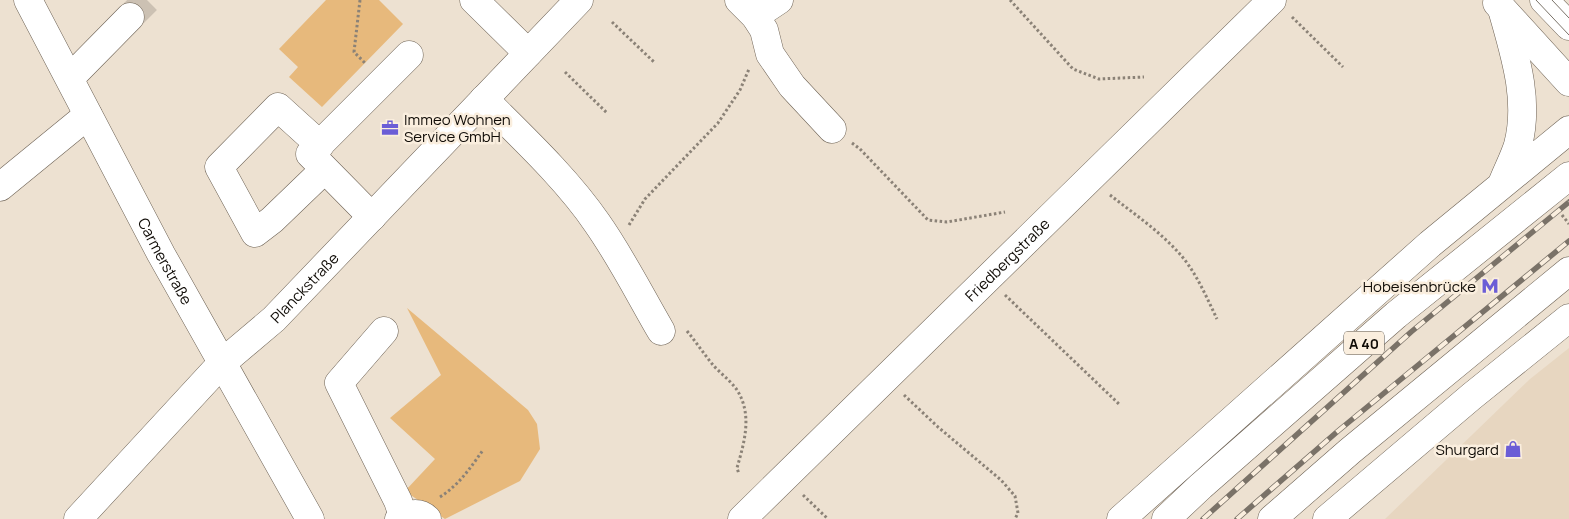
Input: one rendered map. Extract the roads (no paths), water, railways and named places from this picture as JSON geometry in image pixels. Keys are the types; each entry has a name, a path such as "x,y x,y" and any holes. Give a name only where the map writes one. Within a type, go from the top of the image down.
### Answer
{"main road":[{"name":"Carmerstraße","path":"28,0 161,254 310,519"},
{"path":"474,0 528,53"},
{"name":"Planckstraße","path":"78,519 137,440 274,319 579,0"},
{"path":"779,0 747,8 764,30 770,54 792,86 832,129"},
{"path":"1544,0 1569,26"},
{"path":"1498,4 1569,82"},
{"path":"1498,4 1521,87 1522,113 1518,145 1501,186"},
{"name":"Friedbergstraße","path":"742,519 1281,8"},
{"path":"70,78 130,16"},
{"path":"372,217 322,157 409,55"},
{"path":"484,99 579,200 597,222 661,331"},
{"path":"0,187 88,115"},
{"path":"1121,519 1430,244 1569,130"},
{"name":"A 40","path":"1166,519 1396,315 1569,176"},
{"path":"1272,519 1350,450 1569,271"},
{"path":"1327,519 1472,396 1569,318"},
{"path":"384,331 339,383 398,501 413,518"}],"tunnel":[{"path":"130,17 147,0"}],"tram line":[{"path":"1536,0 1569,35"},
{"path":"1552,0 1569,18"}],"railway":[{"path":"1203,519 1411,332 1569,202"},
{"path":"1237,519 1338,431 1569,241"}],"place":[{"name":"Immeo Wohnen Service GmbH","path":"390,128"},
{"name":"Hobeisenbrücke","path":"1490,286"},
{"name":"Shurgard","path":"1513,449"}]}
